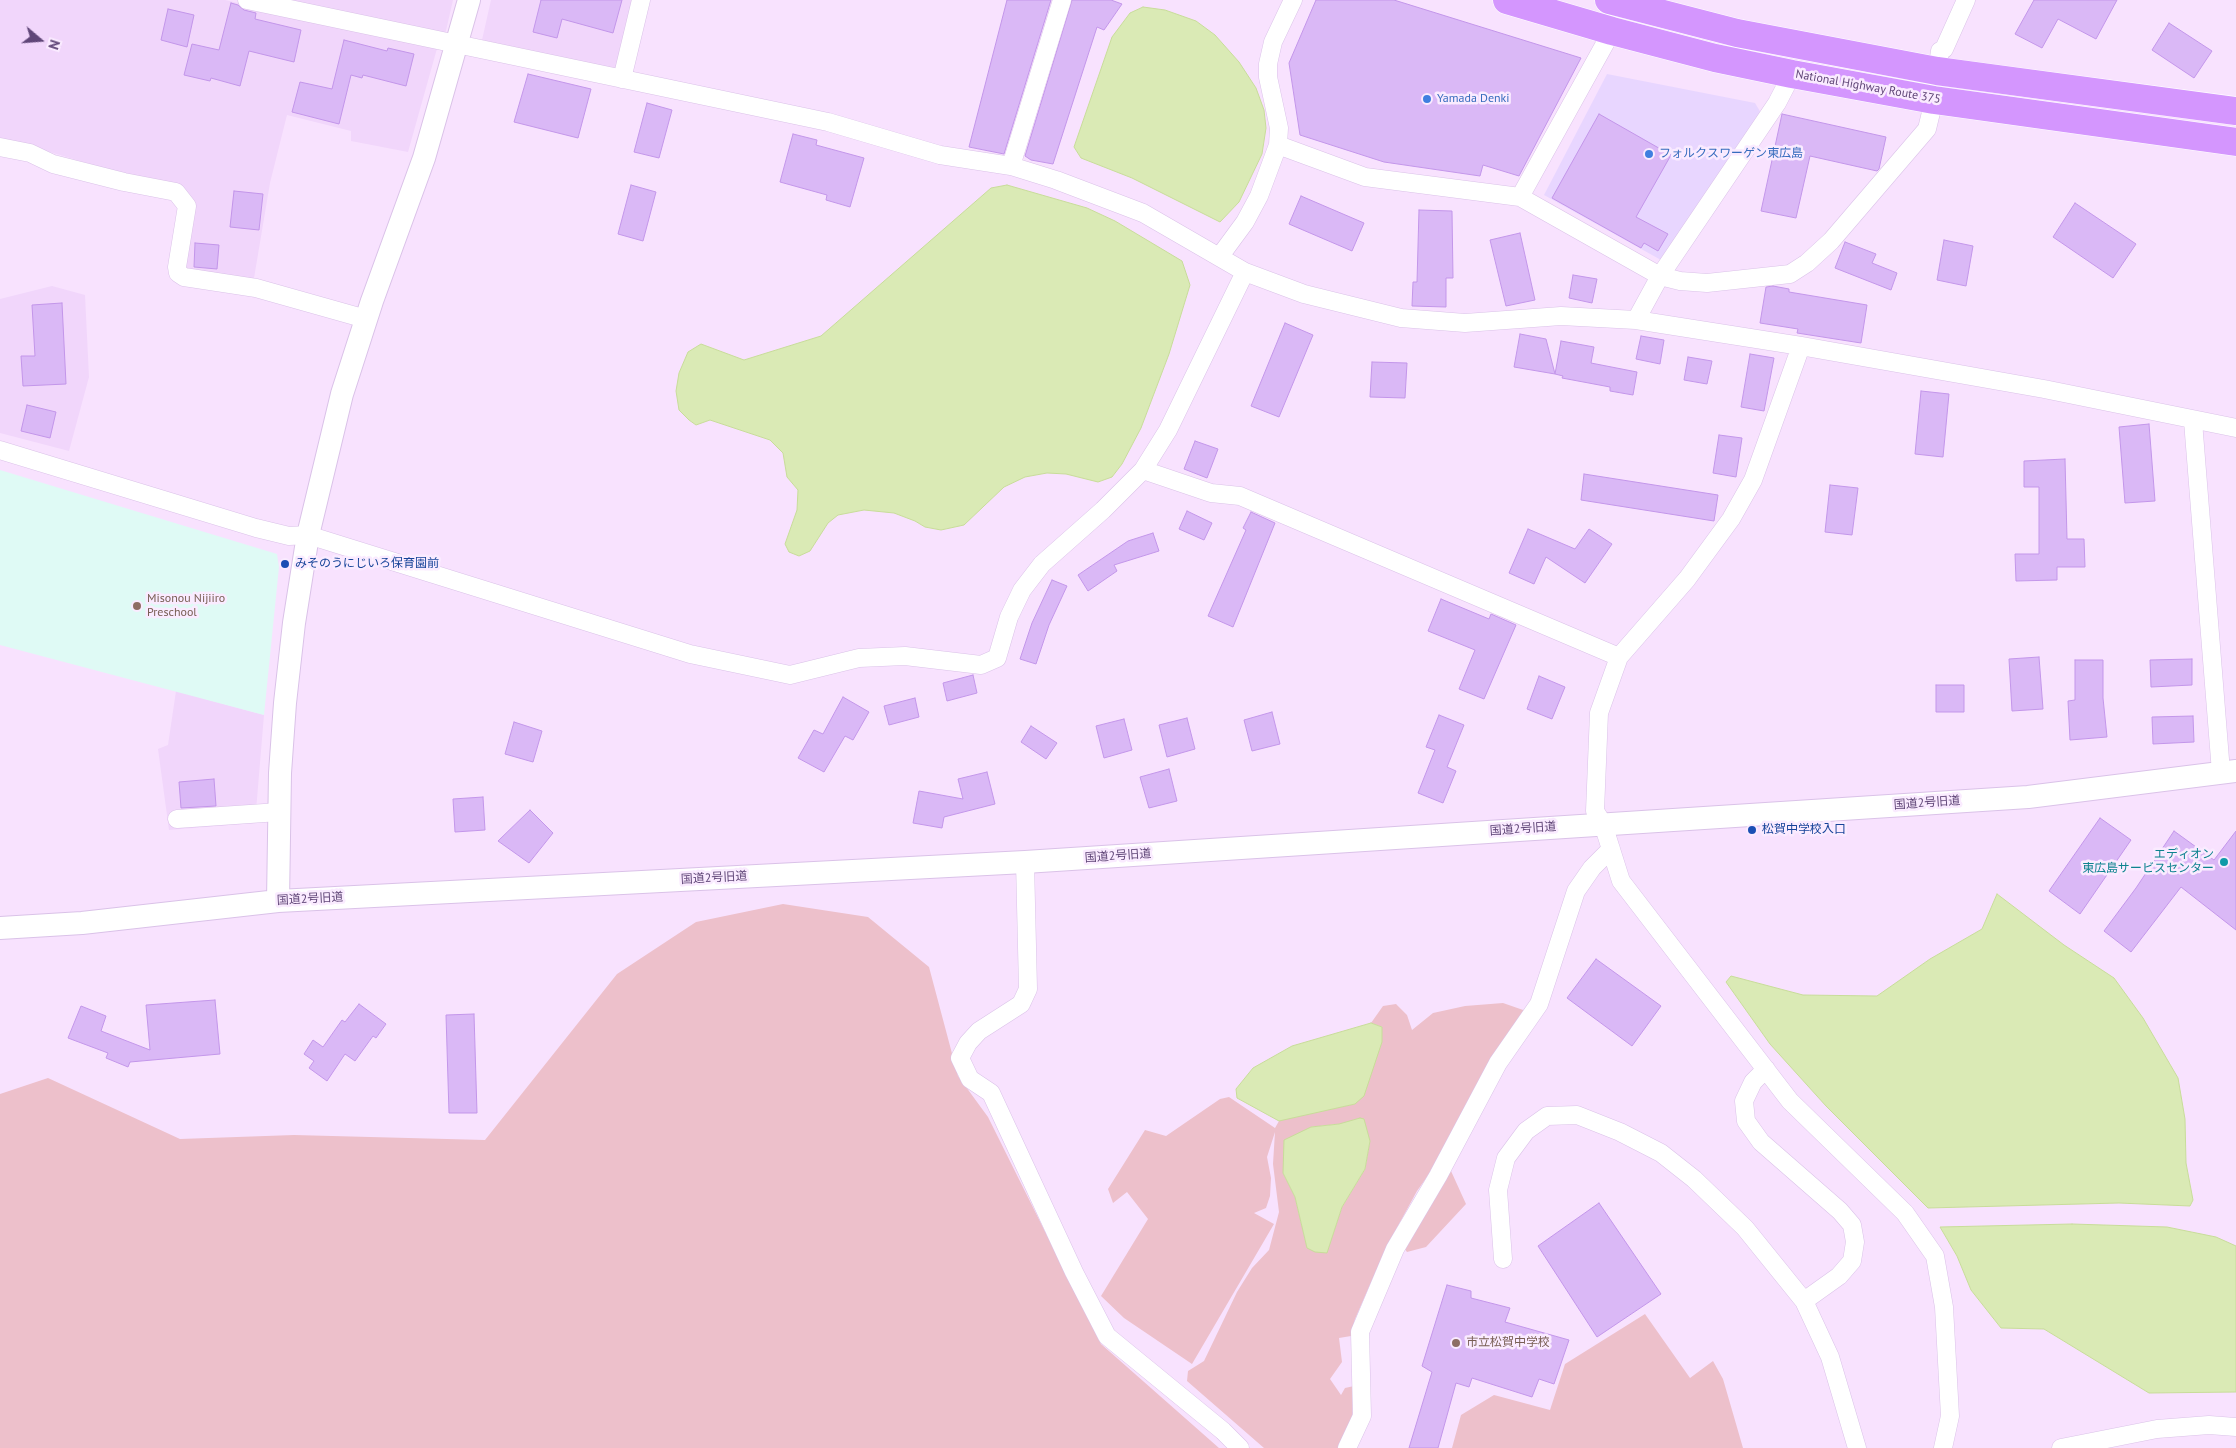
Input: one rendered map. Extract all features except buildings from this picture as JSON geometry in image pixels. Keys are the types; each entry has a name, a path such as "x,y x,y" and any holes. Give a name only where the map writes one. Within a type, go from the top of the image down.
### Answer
{"highway":[{"name":"National Highway Route 375","path":"1506,0 1612,31 1715,58 1792,74 1934,100 2236,142"},
{"path":"1609,0 1738,33 1937,72 2236,112"}],"street":[{"path":"247,0 828,122 940,154 1011,166 1056,180 1143,214 1220,256 1245,272 1304,294 1400,318 1465,323 1561,316 1636,320 1801,346 2044,389 2193,421 2236,428"},
{"path":"278,900 279,812 285,703 294,624 308,535 342,394 366,319 424,158 458,45 469,0"},
{"path":"622,79 641,0"},
{"path":"1011,166 1062,0"},
{"path":"1220,256 1246,222 1259,196 1278,146 1279,128 1268,77 1268,64 1273,42 1294,0"},
{"path":"1937,72 1940,51 1944,49 1966,0"},
{"path":"1520,197 1612,31"},
{"path":"1636,320 1660,276 1777,103 1792,74"},
{"path":"1278,146 1365,177 1520,197 1660,276 1680,281 1707,283 1790,274 1807,263 1831,241 1927,129 1934,100"},
{"path":"0,147 30,153 52,164 176,192 188,206 177,267 178,274 256,288 366,319"},
{"path":"0,450 256,528 289,536 308,535 690,654 790,675 859,658 905,656 981,665 997,658 1009,617 1022,590 1042,564 1103,510 1143,470 1168,430 1245,272"},
{"path":"1801,346 1753,480 1731,519 1687,579 1619,657 1599,713 1595,811 1603,824 1621,881 1790,1101 1904,1213 1935,1256 1944,1307 1950,1416 1943,1448"},
{"path":"2193,421 2229,771"},
{"path":"1143,470 1211,493 1240,496 1619,657"},
{"name":"国道2号旧道","path":"0,928 82,922 278,900 1025,862 2028,797 2229,771"},
{"path":"177,819 279,812"},
{"path":"1347,1448 1362,1416 1360,1332 1395,1249 1438,1176 1498,1063 1540,1004 1576,891 1592,868 1611,849"},
{"path":"1025,862 1028,989 1022,1004 979,1030 968,1043 960,1058 970,1079 991,1093 1074,1272 1107,1336 1223,1431 1240,1448"},
{"path":"1766,1069 1753,1082 1744,1101 1746,1121 1761,1142 1840,1211 1852,1225 1855,1242 1852,1261 1839,1276 1804,1301"},
{"path":"1504,1259 1498,1190 1506,1158 1526,1131 1547,1116 1576,1115 1620,1132 1661,1153 1694,1179 1745,1228 1804,1301 1830,1357 1857,1448"},
{"path":"2061,1448 2157,1429 2209,1424 2236,1426"}],"shaded area":[{"path":"0,0 225,0 438,45 408,152 351,141 351,131 287,115 270,183 253,284 183,271 195,206 164,186 33,147 0,140"},
{"path":"283,0 453,0 445,35"},
{"path":"491,0 633,0 617,69 482,40"},
{"path":"1143,7 1165,10 1196,21 1215,35 1239,62 1256,88 1264,110 1266,128 1262,154 1239,202 1220,222 1132,178 1081,158 1074,147 1112,37 1130,13"},
{"name":"フォルクスワーゲン東広島","path":"1607,74 1755,103 1761,113 1661,260 1544,195"},
{"path":"1007,185 1087,208 1115,221 1182,261 1190,285 1169,354 1141,428 1122,464 1112,477 1098,482 1066,474 1047,473 1025,477 1004,487 964,525 941,530 925,527 894,513 864,510 838,515 828,523 810,551 799,556 789,552 785,544 797,510 798,490 787,477 783,453 770,440 710,420 696,425 679,410 676,391 679,373 688,352 701,344 744,360 821,336 991,188"},
{"path":"52,286 85,295 89,377 69,451 0,433 0,299"},
{"name":"Misonou Nijiiro Preschool","path":"0,470 277,554 279,567 264,715 0,645"},
{"path":"176,691 264,715 255,823 169,830 158,749 168,745"},
{"path":"1997,894 2064,945 2114,978 2143,1018 2178,1078 2185,1119 2186,1163 2193,1200 2190,1206 2119,1203 1928,1208 1826,1106 1770,1044 1726,982 1731,976 1803,995 1877,996 1930,959 1982,929"},
{"path":"783,904 868,917 929,967 958,1076 988,1117 1101,1344 1219,1448 0,1448 0,1094 48,1078 180,1139 294,1135 485,1140 617,974 696,922"},
{"path":"1503,1003 1526,1011 1449,1146 1417,1191 1387,1246 1355,1319 1351,1336 1339,1338 1342,1362 1330,1379 1341,1395 1345,1388 1354,1386 1352,1423 1338,1448 1264,1448 1187,1381 1188,1371 1204,1361 1237,1292 1252,1268 1269,1250 1279,1212 1273,1164 1275,1132 1267,1157 1271,1178 1270,1196 1266,1208 1254,1213 1274,1224 1192,1364 1124,1318 1101,1296 1148,1219 1127,1192 1113,1203 1108,1189 1145,1130 1166,1136 1220,1099 1229,1097 1275,1128 1279,1121 1288,1117 1355,1104 1382,1027 1371,1023 1383,1006 1396,1004 1407,1015 1412,1030 1433,1013 1465,1006","holes":["1339,1124 1370,1141 1365,1169 1342,1207 1327,1252 1307,1247 1295,1197 1283,1173 1311,1127"]},
{"path":"1371,1023 1382,1027 1382,1042 1364,1096 1355,1104 1279,1121 1237,1098 1236,1089 1253,1068 1292,1046"},
{"path":"1360,1118 1364,1119 1370,1141 1365,1169 1342,1207 1327,1253 1315,1252 1307,1248 1295,1197 1283,1173 1284,1140 1311,1127 1339,1124"},
{"path":"1451,1171 1466,1204 1426,1247 1407,1252 1404,1248 1426,1206"},
{"path":"2072,1224 2167,1227 2216,1237 2236,1246 2236,1392 2149,1393 2044,1329 2001,1328 1971,1290 1957,1256 1940,1227"},
{"path":"1645,1314 1690,1378 1713,1361 1723,1379 1743,1448 1452,1448 1461,1415 1494,1395 1550,1410 1565,1364"}],"place":[{"name":"Yamada Denki","path":"1427,99"},
{"name":"フォルクスワーゲン東広島","path":"1649,154"},
{"name":"みそのうにじいろ保育園前","path":"285,564"},
{"name":"Misonou Nijiiro Preschool","path":"137,606"},
{"name":"松賀中学校入口","path":"1752,830"},
{"name":"エディオン 東広島サービスセンター","path":"2224,862"},
{"name":"市立松賀中学校","path":"1456,1343"}]}
